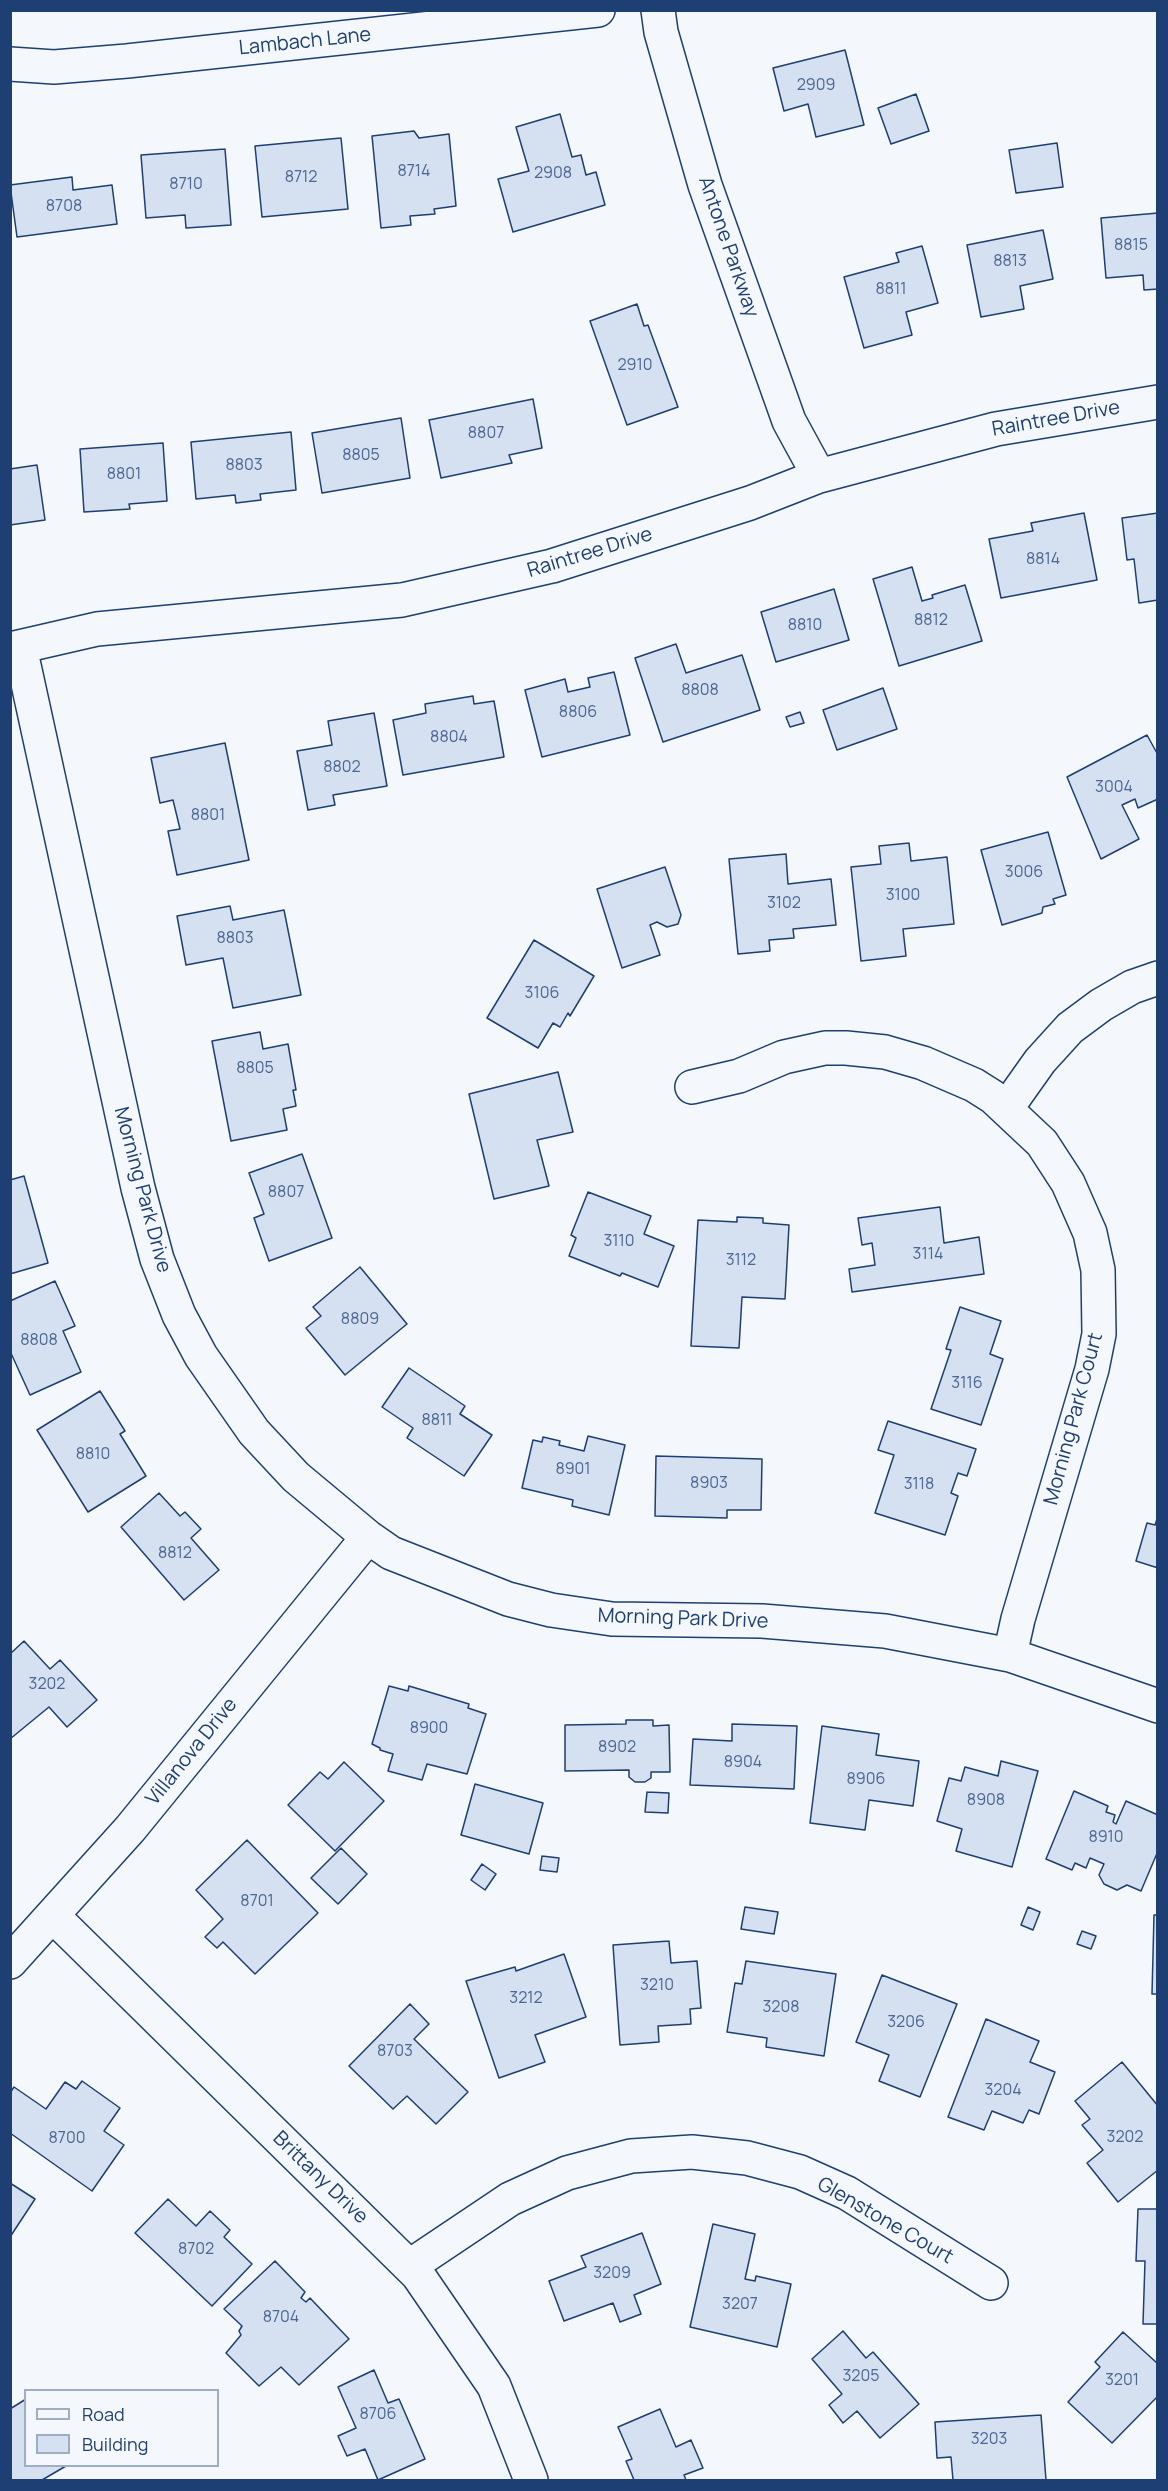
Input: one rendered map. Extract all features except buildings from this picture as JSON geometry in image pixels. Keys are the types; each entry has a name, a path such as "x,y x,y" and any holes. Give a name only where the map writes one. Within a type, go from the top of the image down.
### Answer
{"street":[{"name":"Lambach Lane","path":"10,64 54,66 127,61 598,10"},
{"name":"Antone Parkway","path":"658,10 661,32 705,185 789,421 819,476"},
{"name":"Raintree Drive","path":"15,648 97,629 402,600 552,566 750,503 819,476 996,429 1158,402"},
{"name":"Morning Park Drive","path":"15,648 138,1188 157,1259 179,1315 201,1356 254,1432 296,1477 368,1537 391,1553 466,1584 551,1610 612,1620 762,1621 885,1631 1010,1655 1158,1706"},
{"path":"1006,1109 1040,1061 1070,1028 1101,1005 1132,987 1158,978"},
{"name":"Morning Park Court","path":"692,1087 739,1076 784,1057 825,1048 885,1052 923,1064 974,1085 1006,1109 1042,1143 1068,1183 1090,1233 1100,1296 1099,1334 1092,1369 1018,1619 1010,1655"},
{"name":"Villanova Drive","path":"10,1962 130,1829 368,1537"},
{"name":"Brittany Drive","path":"53,1916 410,2266 494,2385 531,2481"},
{"name":"Glenstone Court","path":"410,2266 510,2199 567,2173 630,2157 692,2152 747,2158 800,2172 847,2193 991,2283"}]}
